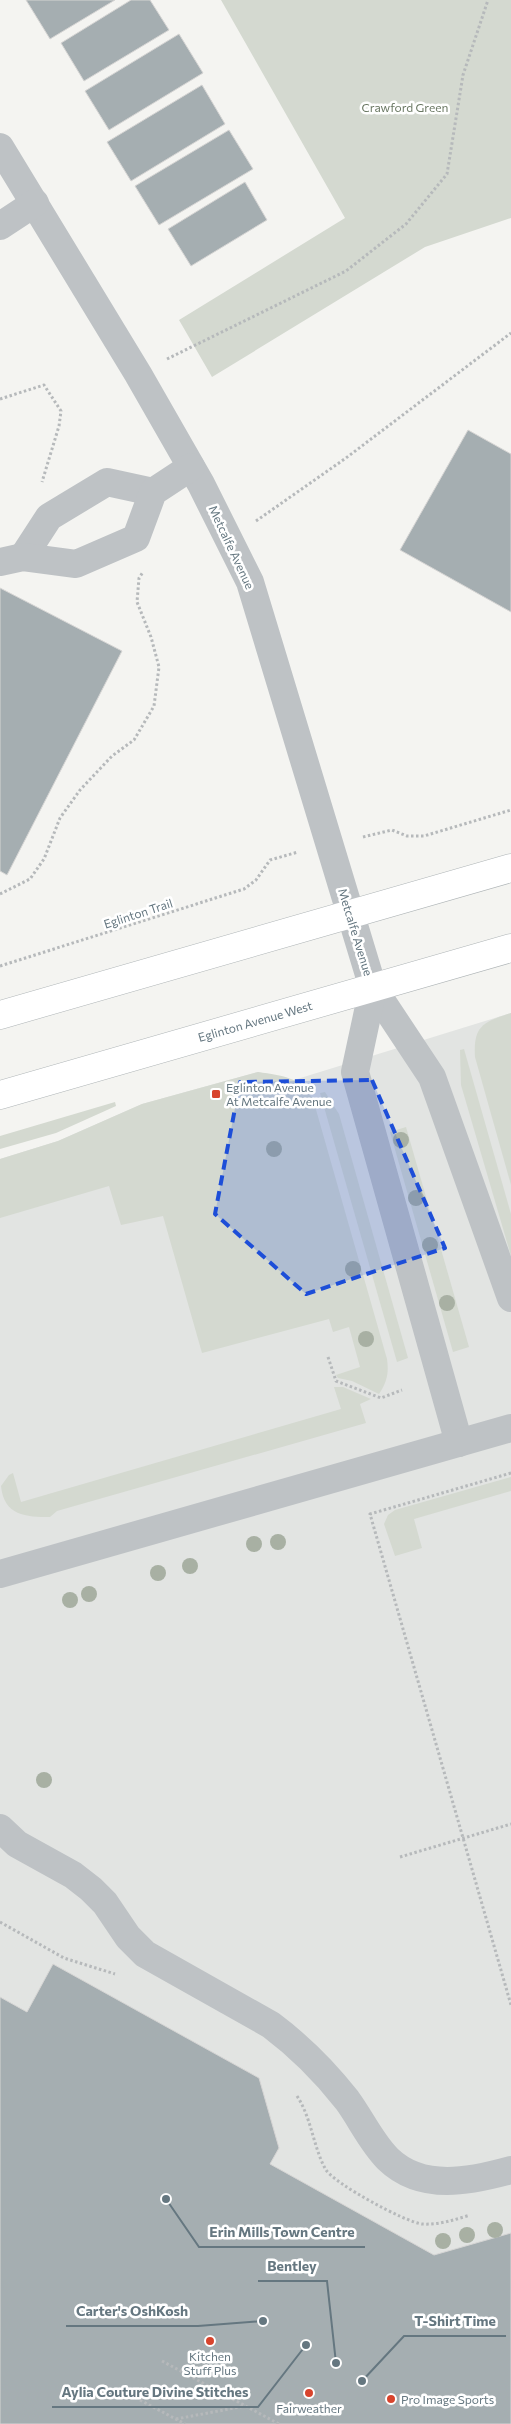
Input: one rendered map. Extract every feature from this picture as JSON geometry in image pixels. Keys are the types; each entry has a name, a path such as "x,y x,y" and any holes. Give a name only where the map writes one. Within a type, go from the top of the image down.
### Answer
{"main road":[{"path":"0,1015 511,868"},
{"name":"Eglinton Avenue West","path":"0,1095 511,948"}],"street":[{"name":"Metcalfe Avenue","path":"0,146 138,374 230,539 250,582 373,988"},
{"path":"0,226 35,203"},
{"path":"12,560 76,564 136,538 153,492 191,467"},
{"path":"12,560 50,517 106,482 153,492"},
{"path":"373,988 432,1077 511,1298"},
{"path":"373,988 355,1072 459,1443"},
{"path":"0,1574 511,1428"},
{"path":"0,1828 17,1844 73,1876 91,1889 105,1903 128,1938 145,1954 271,2025 285,2036 320,2068 347,2100 376,2145 388,2159 402,2169 416,2177 443,2182 470,2181 511,2170"}],"path":[{"path":"138,374 346,271 406,224 447,174 463,75 488,0"},
{"path":"230,539 346,458 511,332"},
{"path":"0,399 44,385 61,411 60,426 42,483 50,517"},
{"path":"0,894 30,879 44,859 60,818 80,790 112,756 134,740 154,706 159,667 151,636 137,602 139,578 143,570"},
{"path":"392,830 407,836 424,836 511,810"},
{"name":"Eglinton Trail","path":"0,966 244,889 256,880 270,860"},
{"path":"328,1357 336,1381 381,1398 402,1390"},
{"path":"511,1473 370,1514 511,2005"},
{"path":"400,1857 511,1824"},
{"path":"0,1922 64,1958 103,1968 119,1976"},
{"path":"296,2094 309,2120 322,2162 328,2173 340,2183 406,2220 419,2224 436,2225 474,2214"},
{"path":"162,2361 279,2424"},
{"path":"140,2400 185,2424"},
{"path":"176,2419 246,2405"}],"highlighted area":[{"path":"372,1080 445,1248 306,1294 215,1214 240,1082"}],"shaded area":[{"path":"511,1013 511,2424 0,2424 0,1159 58,1141 142,1104 258,1072 294,1080"}],"green space":[{"name":"Crawford Green","path":"221,0 511,0 511,218 425,247 212,377 179,320 345,218"},
{"path":"511,1013 511,1185 475,1057 475,1047 478,1032 482,1027 493,1019"},
{"path":"464,1049 511,1214 511,1256 461,1085 460,1050"},
{"path":"258,1072 290,1078 302,1086 313,1099 387,1359 387,1377 379,1394 352,1381 338,1378 336,1375 360,1367 349,1327 333,1332 329,1319 202,1353 163,1216 121,1225 109,1186 0,1218 0,1159 58,1141 142,1104"},
{"path":"325,1092 339,1114 408,1358 397,1362 320,1093"},
{"path":"115,1102 116,1106 56,1133 0,1149 0,1136"},
{"path":"406,1127 469,1347 453,1352 390,1132"},
{"path":"334,1387 343,1387 371,1399 360,1404 366,1423 57,1511 50,1517 18,1513 11,1509 3,1496 1,1486 9,1475 13,1473 21,1502 341,1409"},
{"path":"511,1477 511,1491 414,1519 422,1548 395,1556 384,1524 388,1515 395,1510"}],"building":[{"path":"26,0 115,0 50,39"},
{"path":"131,0 150,0 169,30 84,81 61,43"},
{"path":"179,34 203,73 109,130 85,91"},
{"path":"202,85 225,124 131,181 107,142"},
{"path":"229,130 253,169 159,225 135,186"},
{"path":"245,182 267,220 191,266 168,229"},
{"path":"468,430 511,454 511,612 400,550"},
{"path":"0,588 122,651 7,875 0,871"},
{"path":"53,1964 259,2078 279,2148 270,2164 434,2255 511,2233 511,2424 0,2424 0,1997 27,2012"}],"place":[{"name":"Eglinton Avenue At Metcalfe Avenue","path":"216,1094"},
{"name":"Erin Mills Town Centre","path":"166,2199"},
{"name":"Carter's OshKosh","path":"263,2321"},
{"name":"Kitchen Stuff Plus","path":"210,2341"},
{"name":"Aylia Couture Divine Stitches","path":"306,2345"},
{"name":"Bentley","path":"336,2363"},
{"name":"T-Shirt Time","path":"362,2381"},
{"name":"Fairweather","path":"309,2393"},
{"name":"Pro Image Sports","path":"391,2399"}]}
